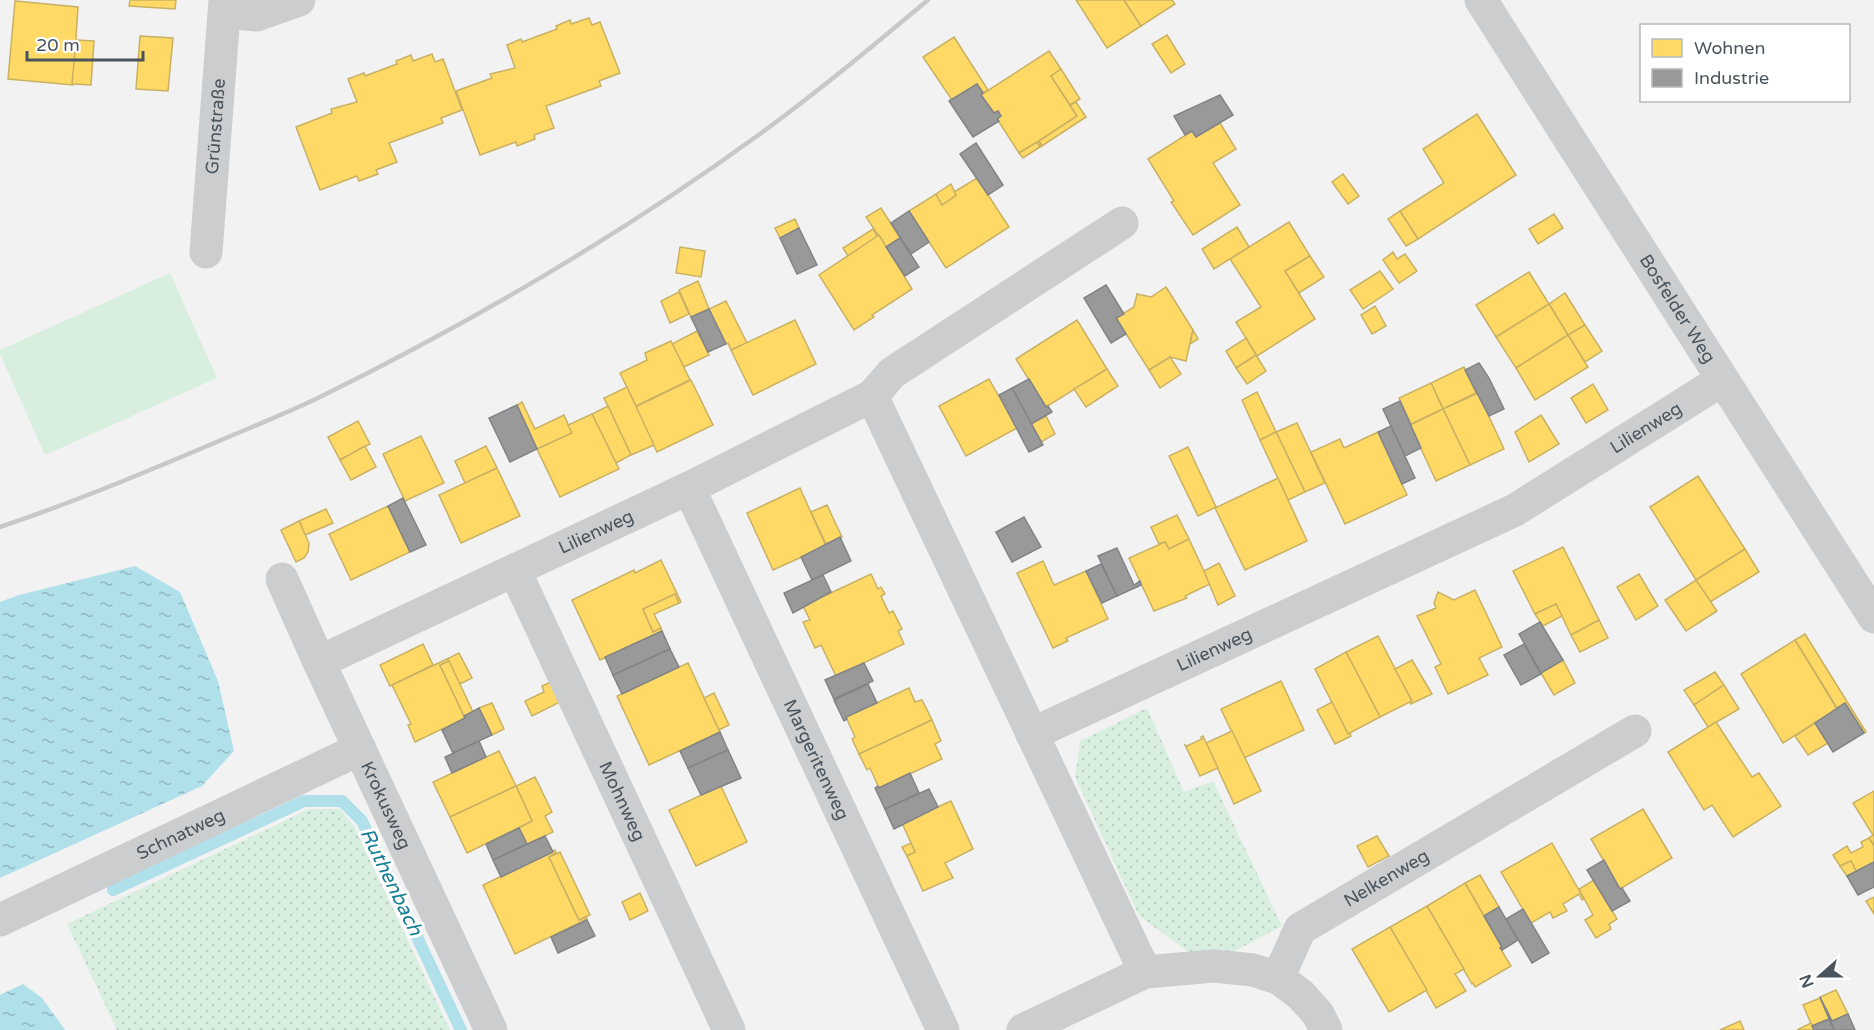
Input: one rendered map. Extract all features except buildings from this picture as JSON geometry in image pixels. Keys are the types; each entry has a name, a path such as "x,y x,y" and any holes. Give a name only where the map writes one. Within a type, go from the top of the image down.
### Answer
{"street":[{"path":"225,6 257,15 299,0"},
{"name":"Bosfelder Weg","path":"1481,0 1874,616"},
{"name":"Grünstraße","path":"206,252 225,6"},
{"name":"Lilienweg","path":"319,662 689,488 872,396 892,373 1122,223"},
{"name":"Lilienweg","path":"1032,734 1515,510 1722,380"},
{"path":"872,396 1145,972"},
{"name":"Margeritenweg","path":"689,488 942,1030"},
{"name":"Mohnweg","path":"515,571 729,1030"},
{"name":"Krokusweg","path":"282,579 491,1030"},
{"name":"Nelkenweg","path":"1278,978 1300,929 1635,731"},
{"name":"Schnatweg","path":"0,920 360,749"},
{"path":"1023,1030 1145,972 1214,966 1253,970 1278,978 1301,995 1318,1014 1326,1030"}],"green space":[{"path":"170,273 217,378 45,455 0,350"},
{"path":"1147,708 1184,792 1213,781 1282,926 1229,954 1193,955 1139,916 1075,777 1080,741"},
{"path":"309,809 340,809 354,826 450,1030 117,1030 67,924"}],"water":[{"path":"135,566 180,592 218,681 234,751 202,786 0,878 0,602 19,595"},
{"path":"23,984 42,998 65,1030 0,1030 0,995"}],"waterway":[{"name":"Ruthenbach","path":"113,890 304,801 342,801 362,821 461,1030"}],"railway":[{"path":"0,527 114,485 297,408 435,338 603,240 711,169 806,100 928,0"}]}
